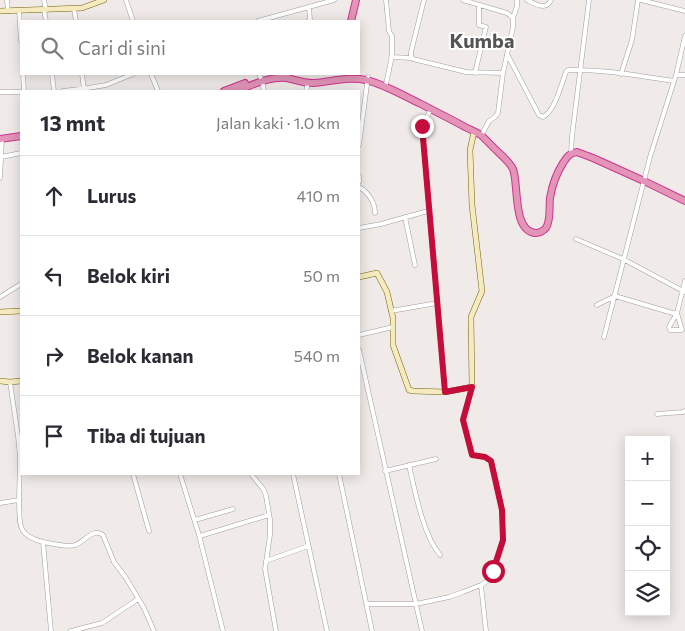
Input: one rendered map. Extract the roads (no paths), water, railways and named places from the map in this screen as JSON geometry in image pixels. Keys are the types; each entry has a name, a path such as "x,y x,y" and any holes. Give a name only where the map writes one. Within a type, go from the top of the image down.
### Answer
{"highway":[{"path":"351,20 356,0"},
{"path":"285,75 293,76 306,82 328,81 339,76 357,79 368,78 388,86 481,136 512,168 521,220 532,232 540,232 547,227 550,198 555,178 559,169 572,152 588,156 685,201"},
{"path":"227,90 261,77"},
{"path":"238,90 261,77"},
{"path":"1,141 20,136"},
{"path":"1,141 20,140"}],"street":[{"path":"7,0 8,11"},
{"path":"44,0 46,20"},
{"path":"0,11 74,9 104,0"},
{"path":"126,0 133,20"},
{"path":"262,20 334,0"},
{"path":"386,0 389,32 392,36 388,86"},
{"path":"412,58 411,52 424,0"},
{"path":"463,0 508,13 513,18"},
{"path":"481,136 489,121 498,113 503,73 517,6 516,0"},
{"path":"527,0 534,4 545,6 551,0"},
{"path":"572,152 572,136 589,0"},
{"path":"621,74 632,40 640,0 685,11"},
{"path":"476,73 486,27 479,25 479,5"},
{"path":"309,7 310,20"},
{"path":"74,9 76,20"},
{"path":"19,10 20,26"},
{"path":"604,337 650,157 676,75 685,36"},
{"path":"507,54 539,115 543,117 553,106 568,70 674,81"},
{"path":"391,57 412,58 433,65 476,73 503,73"},
{"path":"23,75 23,90"},
{"path":"52,75 54,90"},
{"path":"82,75 84,89"},
{"path":"73,90 106,84 129,75"},
{"path":"151,75 158,90"},
{"path":"676,75 685,75"},
{"path":"261,77 264,90"},
{"path":"360,138 368,78"},
{"path":"306,82 306,90"},
{"path":"0,92 20,92"},
{"path":"431,109 422,127 445,392"},
{"path":"366,604 416,604 481,586 489,580 503,544 501,506 491,461 485,457 472,455 463,420 472,387 472,317 482,291 472,205 470,150 474,132"},
{"path":"0,178 1,141"},
{"path":"2,157 20,152"},
{"path":"360,188 367,192 374,206 375,213"},
{"path":"360,228 428,211"},
{"path":"405,217 415,264"},
{"path":"576,239 684,291"},
{"path":"360,277 378,274 386,288 392,311 393,345 409,390 445,392 472,387"},
{"path":"677,313 683,331 669,330 677,313 685,281"},
{"path":"0,297 20,285"},
{"path":"597,305 615,296 677,313"},
{"path":"392,311 437,303"},
{"path":"0,312 20,311"},
{"path":"360,335 393,326"},
{"path":"360,354 422,631"},
{"path":"0,380 20,381"},
{"path":"10,382 19,450 19,500 23,531 29,537 43,542 74,546 94,533 101,533 114,562 126,578 154,631"},
{"path":"657,414 685,411"},
{"path":"386,471 436,459"},
{"path":"409,465 417,499 431,540 440,555"},
{"path":"133,475 149,531"},
{"path":"180,475 200,536 223,631"},
{"path":"252,475 264,490 269,515 270,535 265,568 276,631"},
{"path":"293,475 327,631"},
{"path":"339,475 372,631"},
{"path":"0,503 19,500"},
{"path":"195,520 233,509"},
{"path":"200,536 269,515"},
{"path":"43,542 51,631"},
{"path":"266,561 308,546"},
{"path":"481,586 486,631"},
{"path":"71,631 102,623 138,600"}],"district":[{"name":"Kumba","path":"482,40"}]}
